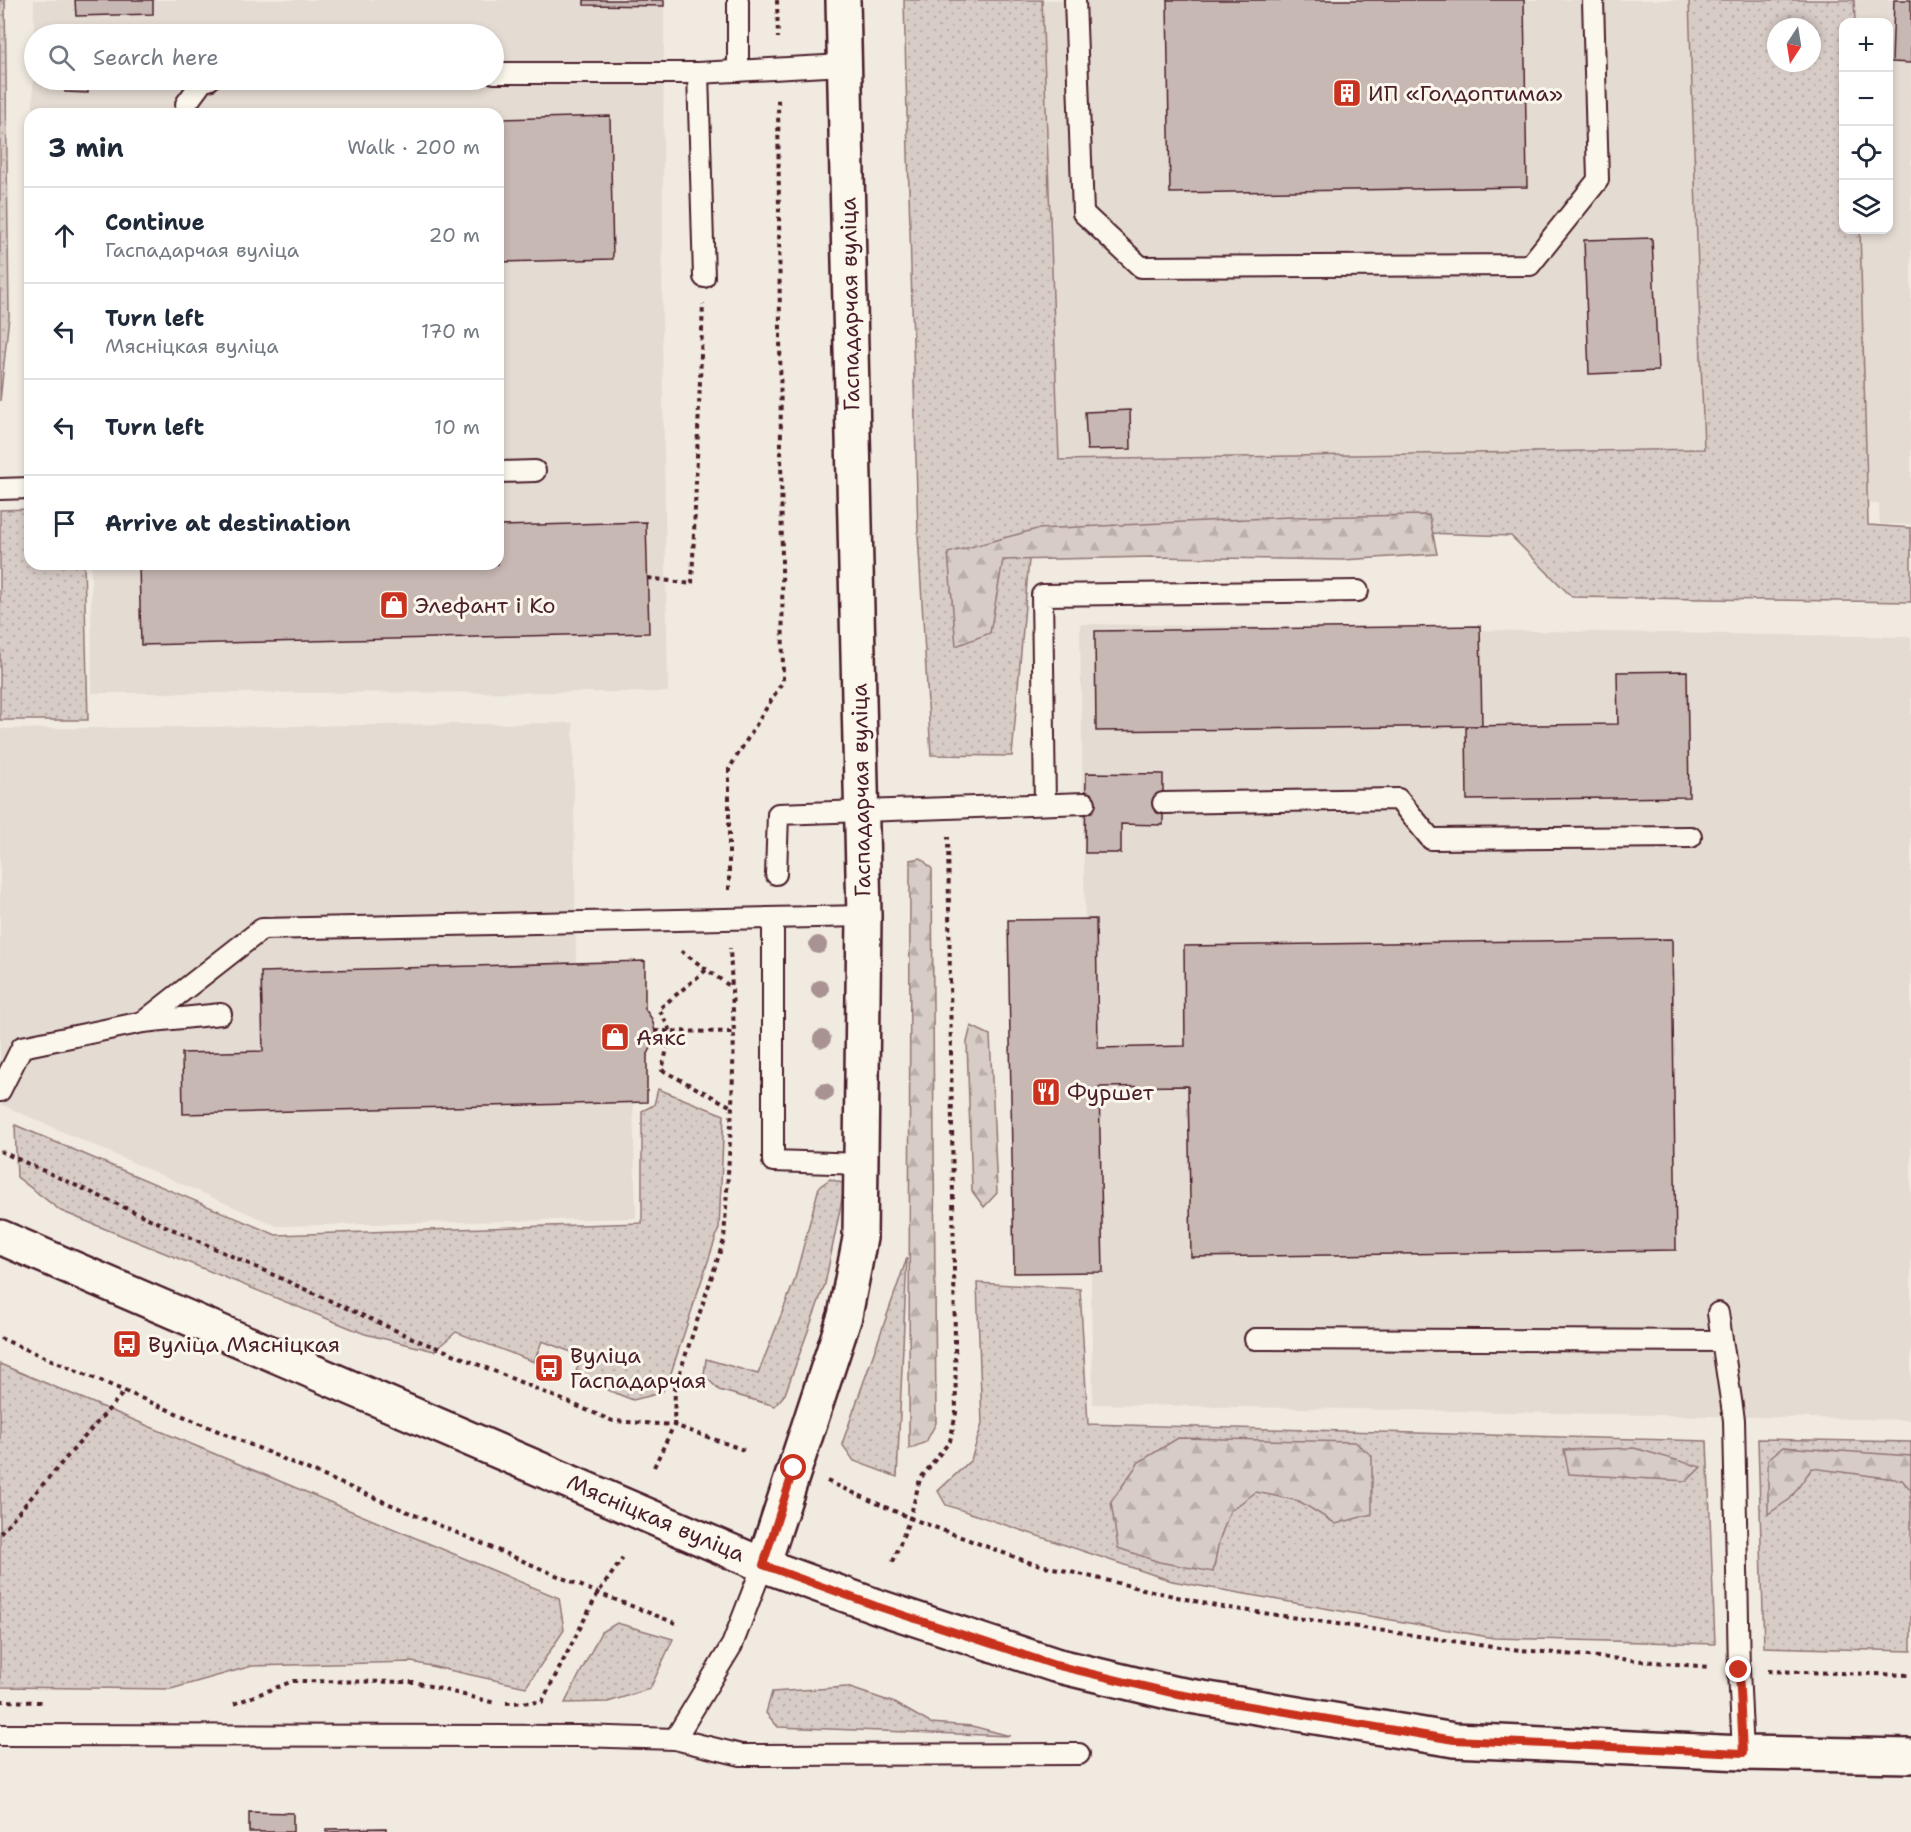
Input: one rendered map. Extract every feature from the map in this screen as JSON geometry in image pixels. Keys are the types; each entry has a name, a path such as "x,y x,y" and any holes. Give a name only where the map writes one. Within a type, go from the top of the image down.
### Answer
{"main road":[{"name":"Гаспадарчая вуліца","path":"763,1565 845,1316 860,1238 864,916 843,0"},
{"name":"Мясніцкая вуліца","path":"0,1237 763,1565 876,1606 1055,1665 1172,1693 1454,1740 1743,1753 1911,1756"}],"lane":[{"path":"738,0 738,71"},
{"path":"1075,0 1083,213 1141,267 1165,267 1530,265 1598,180 1593,0"},
{"path":"504,73 698,73 844,65"},
{"path":"698,73 704,277"},
{"path":"186,108 186,104 196,90"},
{"path":"504,472 535,471"},
{"path":"0,489 24,488"},
{"path":"1045,804 1042,595 1358,591"},
{"path":"1163,803 1398,799 1431,839 1691,837"},
{"path":"777,874 778,814 1085,803"},
{"path":"143,1022 262,929 773,920 864,916"},
{"path":"773,920 773,1161 862,1164"},
{"path":"0,1091 22,1047 143,1022 221,1014"},
{"path":"1718,1313 1734,1420 1743,1753"},
{"path":"1255,1339 1722,1341"},
{"path":"675,1739 732,1645 763,1565"},
{"path":"0,1735 567,1736 675,1739 741,1755 1079,1754"}],"path":[{"path":"654,1467 674,1425 675,1387 724,1240 734,1032 729,920 729,769 783,681 777,0"},
{"path":"648,578 692,584 704,277"},
{"path":"893,1562 910,1518 921,1479 950,1441 956,1413 947,808"},
{"path":"731,988 706,970 659,1009 671,1032 662,1070 732,1107"},
{"path":"655,1031 734,1032"},
{"path":"0,1151 419,1341 446,1350 613,1421 674,1425 744,1450"},
{"path":"0,1338 598,1593 678,1624"},
{"path":"0,1533 125,1391"},
{"path":"826,1481 910,1518 1028,1562 1216,1606 1499,1648 1739,1670 1911,1675"},
{"path":"229,1707 292,1681 414,1682 492,1704 542,1702 598,1593 623,1558"},
{"path":"0,1701 46,1702"}],"shaded area":[{"path":"34,0 664,0 662,338 668,692 92,693 91,570 504,570 504,108 33,108 33,90 504,90 504,24 34,24"},
{"path":"951,0 1911,0 1911,524 1880,524 1879,504 1731,494 965,525"},
{"path":"1080,624 1911,637 1911,1420 1093,1404"},
{"path":"573,723 576,962 645,961 645,1009 652,1019 655,1031 653,1044 647,1056 647,1102 633,1103 636,1218 277,1226 0,1104 0,729"}],"green space":[{"path":"0,0 5,0 9,316 0,401"},
{"path":"904,0 1042,0 1059,460 1704,449 1689,0 1854,0 1855,18 1839,18 1839,234 1860,234 1868,525 1911,528 1911,602 1572,597 1511,536 1313,529 1029,559 1012,756 931,755 918,534"},
{"path":"24,509 24,570 84,570 88,720 0,720 0,510"},
{"path":"1429,515 1437,554 1343,560 1153,557 1003,560 990,633 956,646 948,553 1037,529 1290,517"},
{"path":"921,858 932,869 936,1423 926,1442 909,1449 910,860"},
{"path":"971,1026 990,1035 997,1193 984,1207 972,1191 967,1042"},
{"path":"658,1089 724,1115 719,1228 667,1385 661,1393 633,1400 574,1377 582,1356 542,1341 534,1362 456,1332 434,1351 365,1334 61,1211 17,1177 15,1125 276,1235 642,1223 642,1111 654,1105"},
{"path":"830,1179 845,1184 825,1284 785,1394 775,1406 719,1390 704,1375 706,1359 758,1374 794,1282 819,1187"},
{"path":"907,1258 897,1477 854,1461 842,1444"},
{"path":"977,1283 1080,1289 1088,1424 1707,1441 1715,1644 1494,1638 1172,1581 946,1505 938,1491 971,1460 982,1424"},
{"path":"0,1364 559,1598 564,1630 526,1687 412,1662 252,1666 171,1689 0,1687"},
{"path":"1178,1438 1355,1442 1372,1456 1372,1514 1336,1524 1299,1501 1256,1492 1230,1511 1219,1541 1213,1572 1159,1562 1118,1548 1111,1502 1139,1462"},
{"path":"1758,1439 1911,1442 1911,1651 1764,1647"},
{"path":"1783,1447 1911,1456 1911,1490 1902,1480 1812,1468 1790,1499 1768,1514 1768,1459"},
{"path":"1634,1448 1701,1467 1687,1481 1569,1474 1564,1450"},
{"path":"617,1623 673,1639 650,1689 608,1702 565,1703 601,1632"},
{"path":"847,1687 895,1703 930,1723 972,1726 1010,1736 778,1727 766,1713 772,1692"}],"building":[{"path":"75,0 153,0 153,14 76,16"},
{"path":"584,0 664,0 664,6 584,5"},
{"name":"ИП «Голдоптима»","path":"1167,0 1524,0 1527,187 1170,193"},
{"path":"1894,0 1911,0 1911,63 1893,62"},
{"path":"65,90 88,90 88,93 65,92"},
{"path":"610,116 613,259 504,262 504,119"},
{"path":"1652,238 1658,371 1589,374 1584,240"},
{"path":"1130,410 1131,449 1087,450 1085,412"},
{"name":"Элефант і Ко","path":"646,522 649,633 141,645 139,570 504,570 504,526"},
{"path":"1480,626 1482,726 1096,731 1095,631"},
{"path":"1687,671 1689,797 1467,800 1466,726 1618,724 1617,672"},
{"path":"1086,773 1163,774 1163,825 1121,824 1121,853 1085,853"},
{"path":"1096,919 1098,1048 1185,1046 1184,946 1672,939 1676,1250 1191,1257 1188,1086 1099,1087 1103,1272 1014,1273 1008,920"},
{"path":"645,961 645,1009 652,1019 655,1031 653,1044 647,1056 647,1102 183,1114 182,1053 263,1051 261,972"},
{"path":"249,1812 293,1813 293,1832 249,1832"},
{"path":"386,1828 386,1832 326,1832 326,1829"}],"place":[{"name":"ИП «Голдоптима»","path":"1347,93"},
{"name":"Элефант і Ко","path":"394,605"},
{"name":"Аякс","path":"615,1037"},
{"name":"Фуршет","path":"1046,1092"},
{"name":"Вуліца Мясніцкая","path":"127,1344"},
{"name":"Вуліца Гаспадарчая","path":"549,1368"}],"route":[{"path":"794,1468 763,1565 876,1606 1055,1665 1172,1693 1454,1740 1743,1753 1739,1670"}]}
